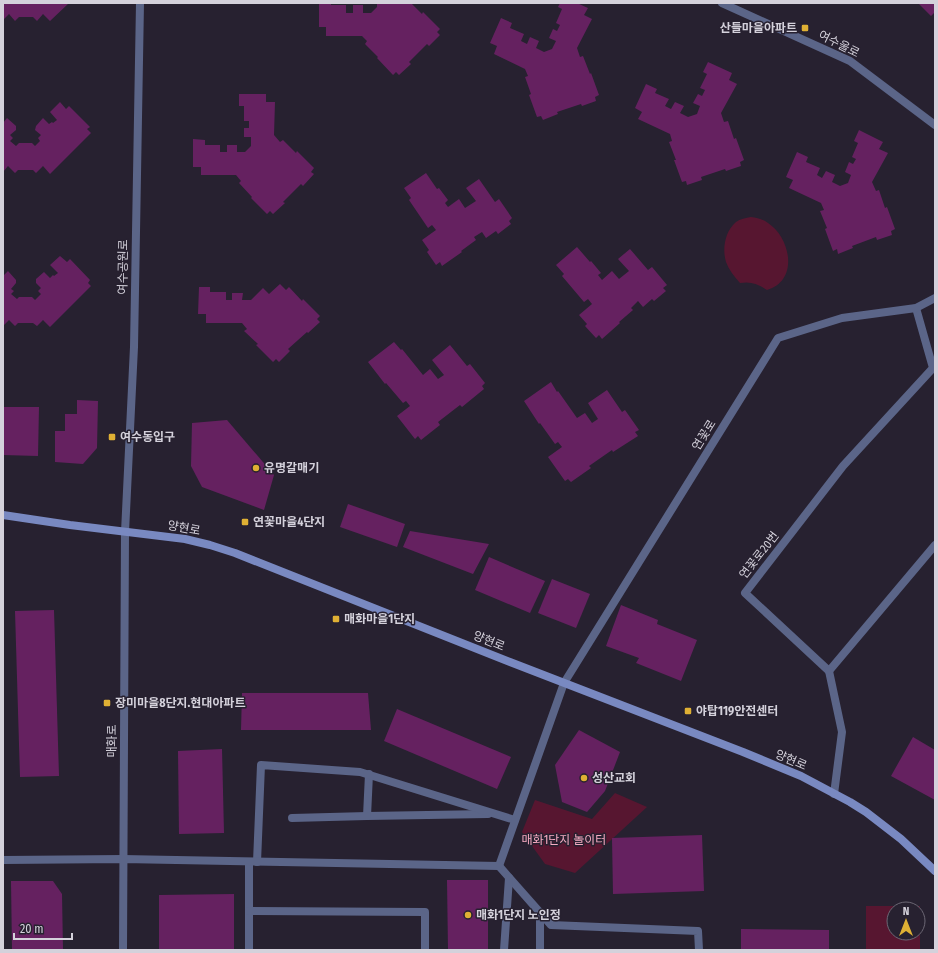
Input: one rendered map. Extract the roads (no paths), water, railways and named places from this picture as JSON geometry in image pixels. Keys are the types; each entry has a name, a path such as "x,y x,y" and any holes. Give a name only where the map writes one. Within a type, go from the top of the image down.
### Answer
{"main road":[{"name":"양현로","path":"3,514 70,525 185,539 235,553 801,776 866,812 901,839 935,871"}],"street":[{"name":"여수공원로","path":"125,532 134,347 140,3"},
{"name":"여수울로","path":"722,3 850,61 935,125"},
{"name":"연꽃로","path":"498,866 564,683 778,338 842,318 916,308 935,298"},
{"name":"연꽃로20번","path":"829,671 745,593 843,466 934,368 916,308"},
{"name":"매화로","path":"123,950 125,532"},
{"path":"834,794 842,732 829,671 935,545"},
{"path":"249,950 249,911 261,765 360,772 515,820"},
{"path":"367,816 369,774"},
{"path":"292,818 496,814"},
{"path":"3,860 123,859 498,866 551,925 698,931 699,950"},
{"path":"504,950 509,878"},
{"path":"249,911 425,912 425,950"},
{"path":"540,913 540,950"}],"place":[{"name":"산들마을아파트","path":"805,28"},
{"name":"여수동입구","path":"112,437"},
{"name":"유명갈매기","path":"256,468"},
{"name":"연꽃마을4단지","path":"245,522"},
{"name":"매화마을1단지","path":"336,619"},
{"name":"장미마을8단지.현대아파트","path":"107,703"},
{"name":"야탑119안전센터","path":"688,711"},
{"name":"성산교회","path":"584,778"},
{"name":"매화1단지 노인정","path":"468,915"}],"park label":[{"name":"매화1단지 놀이터","path":"564,840"}]}
